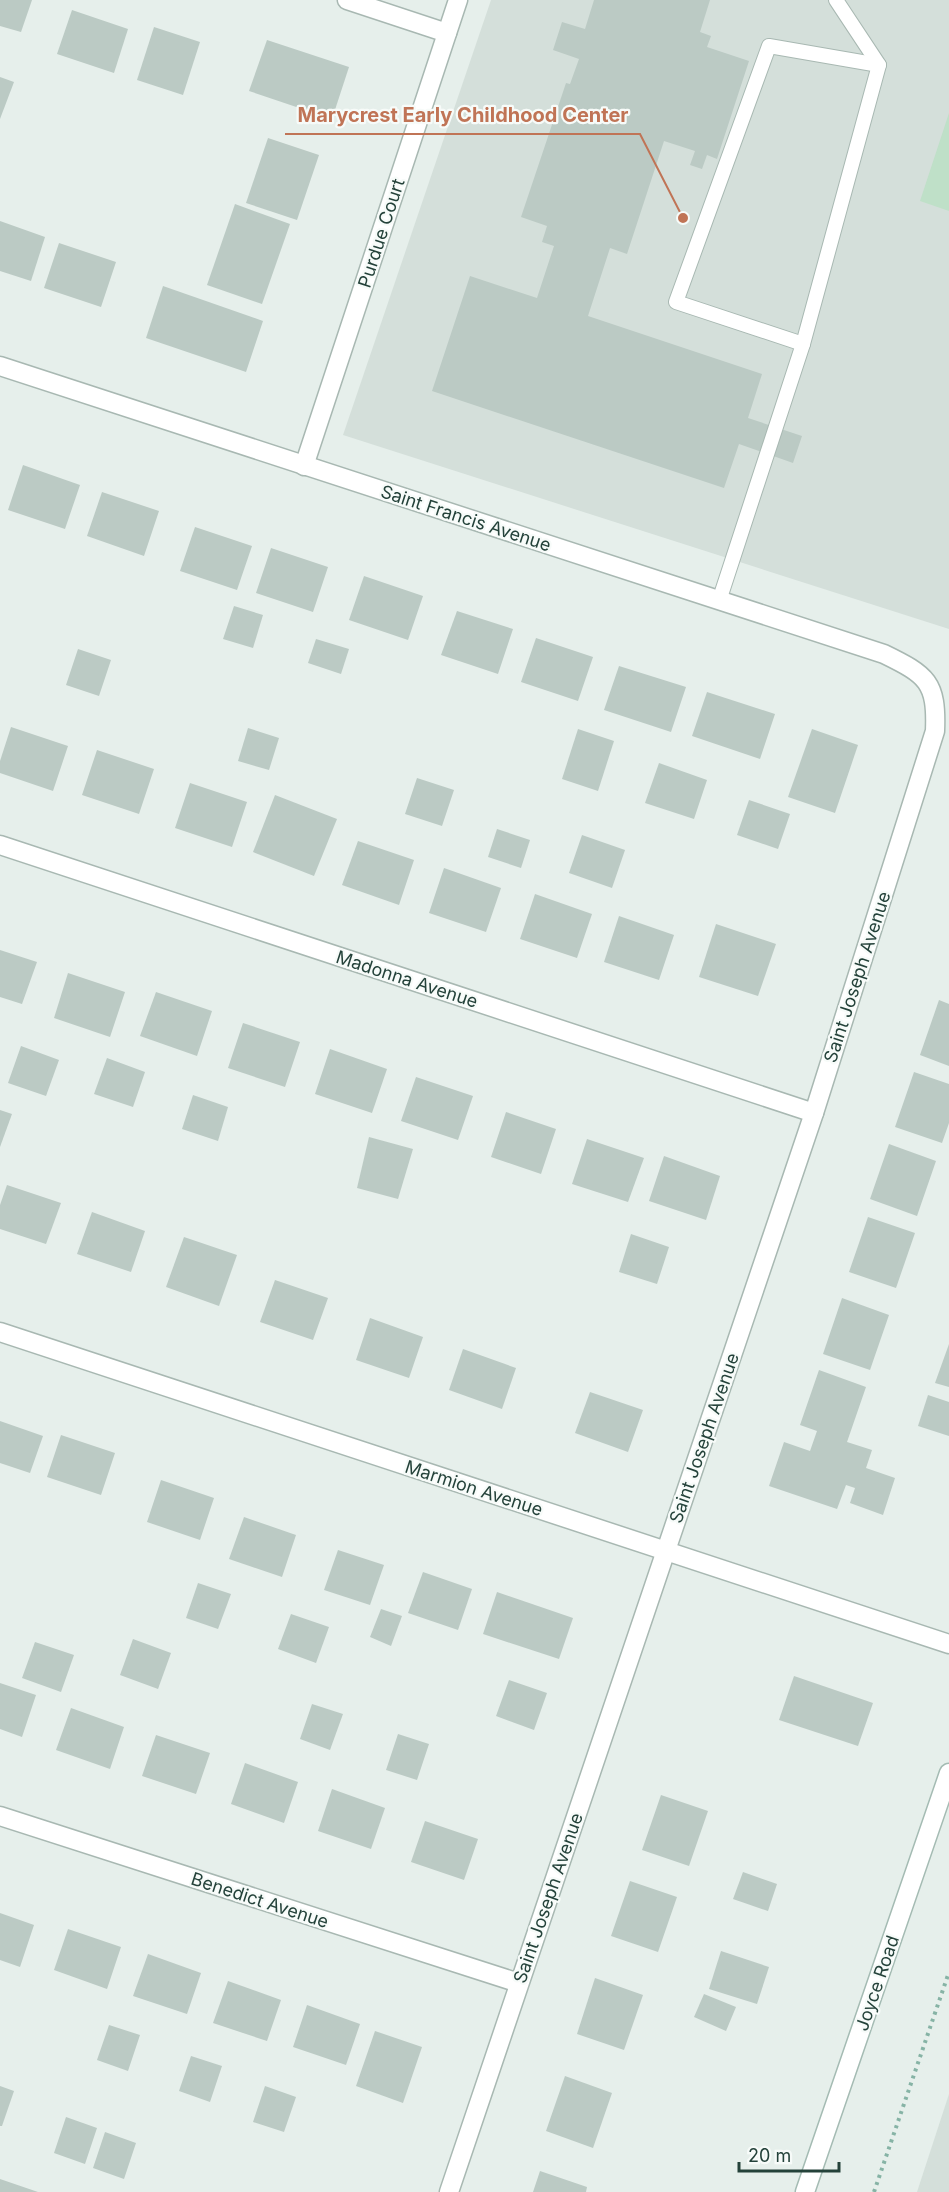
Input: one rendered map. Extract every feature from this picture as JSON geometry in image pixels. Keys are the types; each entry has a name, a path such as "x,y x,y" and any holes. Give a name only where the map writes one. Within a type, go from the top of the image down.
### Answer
{"street":[{"path":"347,0 447,33"},
{"name":"Purdue Court","path":"304,466 458,0"},
{"name":"Saint Francis Avenue","path":"0,366 884,654 907,665 927,680"},
{"name":"Saint Joseph Avenue","path":"449,2192 814,1113 935,731 936,703 927,680"},
{"name":"Madonna Avenue","path":"0,845 814,1113"},
{"name":"Marmion Avenue","path":"0,1332 949,1644"},
{"name":"Joyce Road","path":"805,2192 949,1773"},
{"name":"Benedict Avenue","path":"0,1816 519,1983"}],"lane":[{"path":"719,601 802,344 879,65 836,0"},
{"path":"802,344 676,302 769,46 879,65"}],"path":[{"path":"874,2192 949,1972"}],"shaded area":[{"path":"491,0 949,0 949,629 343,435"},
{"path":"949,2094 949,2192 917,2192"}],"green space":[{"path":"949,113 949,211 920,201"}],"building":[{"path":"0,0 32,0 21,32 0,26"},
{"path":"594,0 710,0 700,32 711,36 707,47 749,61 717,159 707,155 702,169 690,165 695,151 664,141 627,254 610,248 588,316 762,374 748,418 802,436 793,463 739,444 724,488 432,391 470,276 537,298 554,246 542,242 547,226 521,217 566,83 570,84 579,59 553,50 562,22 585,29"},
{"path":"72,10 128,29 114,73 57,54"},
{"path":"154,27 200,42 183,95 137,80"},
{"path":"267,40 349,67 332,119 249,91"},
{"path":"0,77 14,82 0,119"},
{"path":"268,138 319,155 297,220 246,203"},
{"path":"235,204 290,224 262,304 207,285"},
{"path":"0,221 45,237 31,281 0,271"},
{"path":"59,243 116,262 101,307 44,288"},
{"path":"163,286 263,321 246,372 146,338"},
{"path":"23,465 80,485 65,529 8,510"},
{"path":"102,492 159,511 144,556 87,536"},
{"path":"195,527 252,546 237,590 180,571"},
{"path":"271,548 328,567 313,612 256,593"},
{"path":"364,576 423,596 408,640 349,620"},
{"path":"234,606 263,615 253,648 223,639"},
{"path":"457,611 513,629 498,674 441,655"},
{"path":"536,638 593,657 578,701 521,682"},
{"path":"316,639 349,649 341,674 308,663"},
{"path":"78,649 111,660 99,696 66,685"},
{"path":"619,666 686,687 671,732 604,710"},
{"path":"707,692 775,714 760,759 692,736"},
{"path":"11,727 68,746 53,791 0,773 0,761"},
{"path":"248,728 279,738 269,770 238,761"},
{"path":"578,729 614,741 598,791 562,779"},
{"path":"812,729 858,745 835,813 788,797"},
{"path":"97,750 154,769 139,814 82,795"},
{"path":"659,763 707,780 694,819 645,803"},
{"path":"417,778 454,790 442,826 405,814"},
{"path":"190,783 247,802 232,847 175,828"},
{"path":"275,795 337,819 314,876 253,852"},
{"path":"749,800 790,814 778,849 737,835"},
{"path":"497,829 530,840 521,868 488,857"},
{"path":"582,835 625,850 612,888 569,873"},
{"path":"358,841 414,860 399,905 342,885"},
{"path":"444,868 501,888 486,932 429,913"},
{"path":"535,894 592,914 577,958 520,939"},
{"path":"619,916 674,935 659,980 604,962"},
{"path":"716,924 776,944 758,996 699,977"},
{"path":"0,950 37,962 22,1004 0,997"},
{"path":"68,973 125,992 110,1037 54,1018"},
{"path":"156,992 212,1011 197,1056 140,1036"},
{"path":"939,1000 949,1004 949,1066 920,1055"},
{"path":"243,1023 300,1042 285,1087 228,1068"},
{"path":"21,1046 59,1060 46,1096 8,1083"},
{"path":"330,1049 387,1069 372,1113 315,1094"},
{"path":"107,1058 145,1072 133,1107 94,1094"},
{"path":"914,1072 949,1084 949,1123 942,1143 895,1127"},
{"path":"416,1077 473,1096 458,1140 401,1121"},
{"path":"193,1095 228,1107 218,1141 182,1129"},
{"path":"0,1110 12,1114 0,1147"},
{"path":"506,1112 556,1129 541,1174 491,1157"},
{"path":"369,1137 413,1149 398,1199 357,1188"},
{"path":"587,1139 644,1158 628,1202 572,1184"},
{"path":"889,1144 936,1161 917,1216 870,1199"},
{"path":"664,1156 720,1176 706,1220 649,1201"},
{"path":"7,1185 61,1203 46,1244 0,1229 0,1205"},
{"path":"92,1212 145,1231 131,1272 77,1254"},
{"path":"868,1217 915,1233 896,1288 849,1272"},
{"path":"631,1234 669,1247 657,1284 619,1272"},
{"path":"184,1237 237,1255 219,1306 166,1287"},
{"path":"275,1280 328,1298 313,1340 260,1322"},
{"path":"842,1298 889,1315 870,1370 823,1354"},
{"path":"370,1318 423,1337 409,1378 356,1360"},
{"path":"949,1344 949,1387 935,1383"},
{"path":"463,1349 516,1368 502,1409 449,1390"},
{"path":"819,1370 866,1387 847,1442 872,1450 866,1468 895,1478 883,1515 850,1503 855,1488 846,1485 837,1509 769,1486 784,1442 810,1451 817,1431 800,1425"},
{"path":"590,1392 643,1410 628,1452 575,1433"},
{"path":"928,1395 949,1402 949,1436 918,1426"},
{"path":"0,1421 43,1436 30,1473 0,1463"},
{"path":"61,1435 115,1453 101,1495 47,1477"},
{"path":"161,1480 214,1498 200,1540 147,1522"},
{"path":"244,1517 296,1535 282,1577 229,1559"},
{"path":"338,1550 384,1565 370,1605 324,1590"},
{"path":"423,1572 472,1589 458,1630 408,1613"},
{"path":"198,1583 231,1594 218,1629 186,1618"},
{"path":"497,1592 573,1618 559,1659 483,1634"},
{"path":"381,1609 402,1616 391,1646 370,1637"},
{"path":"291,1614 329,1627 316,1663 278,1649"},
{"path":"133,1639 171,1653 158,1689 120,1675"},
{"path":"35,1642 74,1655 61,1692 22,1678"},
{"path":"794,1676 873,1703 858,1746 779,1720"},
{"path":"509,1680 547,1693 534,1730 496,1716"},
{"path":"0,1683 36,1695 22,1737 0,1729"},
{"path":"312,1704 343,1714 330,1750 300,1739"},
{"path":"71,1708 124,1727 110,1769 56,1750"},
{"path":"398,1734 429,1744 417,1780 386,1770"},
{"path":"156,1735 210,1753 196,1794 142,1776"},
{"path":"245,1763 298,1782 284,1823 231,1804"},
{"path":"332,1789 385,1808 371,1849 318,1831"},
{"path":"661,1795 708,1811 689,1866 642,1850"},
{"path":"425,1821 478,1839 464,1880 411,1862"},
{"path":"743,1872 777,1884 768,1911 733,1899"},
{"path":"630,1881 677,1897 658,1952 611,1936"},
{"path":"0,1913 34,1925 20,1967 0,1960"},
{"path":"68,1929 121,1947 107,1989 54,1970"},
{"path":"721,1951 769,1967 757,2004 709,1989"},
{"path":"148,1954 201,1973 187,2014 133,1996"},
{"path":"595,1978 643,1995 624,2050 577,2034"},
{"path":"228,1981 281,2000 267,2041 213,2023"},
{"path":"704,1994 736,2007 726,2031 694,2017"},
{"path":"307,2005 360,2024 346,2065 293,2047"},
{"path":"109,2025 140,2035 128,2071 97,2060"},
{"path":"375,2031 422,2047 403,2103 356,2086"},
{"path":"191,2056 222,2066 210,2102 179,2091"},
{"path":"565,2076 612,2093 593,2148 546,2131"},
{"path":"0,2086 14,2091 2,2126 0,2126"},
{"path":"265,2086 296,2097 284,2132 253,2122"},
{"path":"66,2117 97,2128 85,2164 54,2153"},
{"path":"105,2132 136,2143 124,2179 93,2168"},
{"path":"540,2171 587,2187 586,2192 533,2192"},
{"path":"0,2179 38,2192 0,2192"}],"place":[{"name":"Marycrest Early Childhood Center","path":"683,218"}]}
